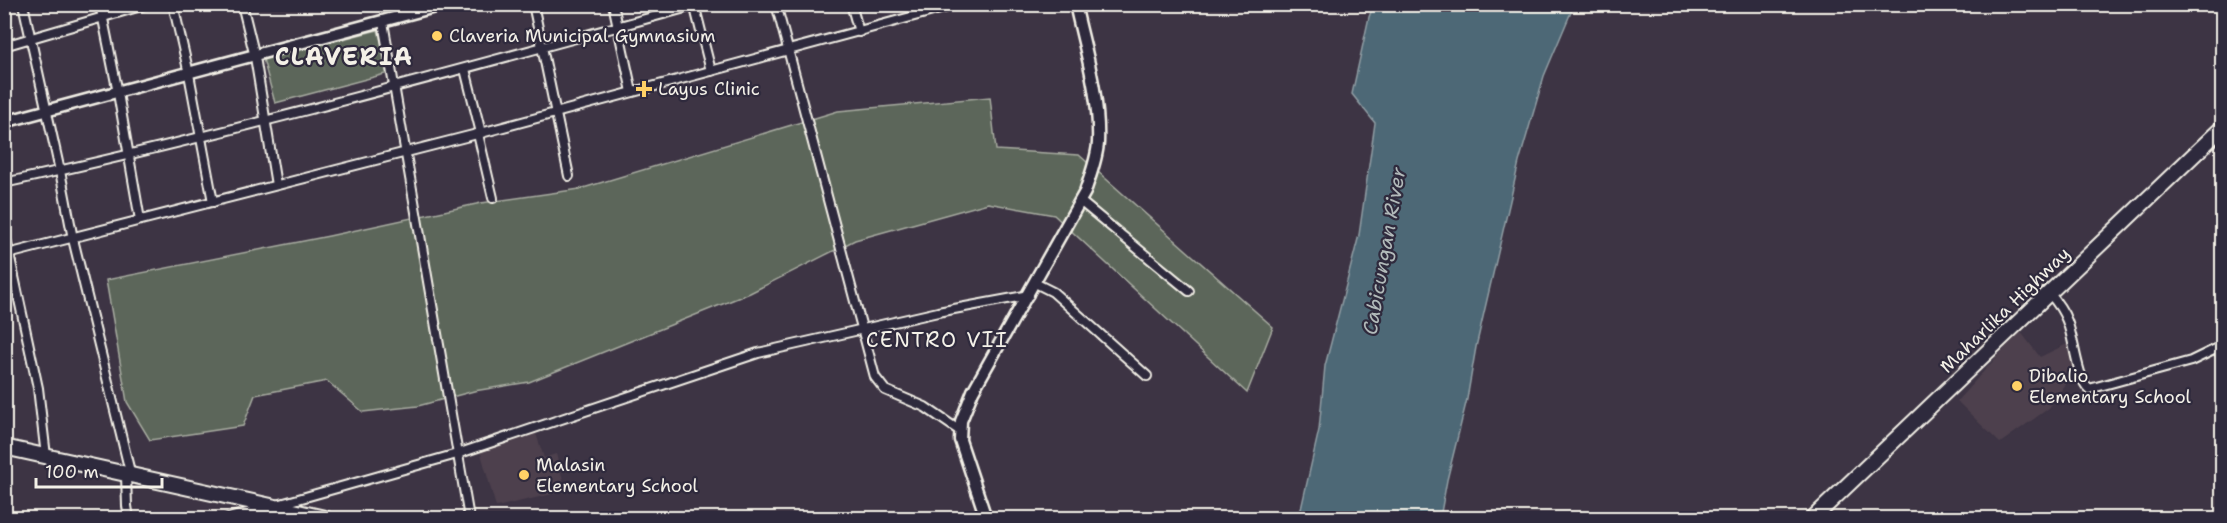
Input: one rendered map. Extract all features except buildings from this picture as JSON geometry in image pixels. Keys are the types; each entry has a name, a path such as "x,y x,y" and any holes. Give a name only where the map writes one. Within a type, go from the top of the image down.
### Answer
{"highway":[{"name":"Maharlika Highway","path":"1813,519 2223,128"},
{"path":"4,447 325,519"}],"street":[{"path":"23,4 73,239 129,476 129,519"},
{"path":"100,4 140,220"},
{"path":"4,46 148,4"},
{"path":"173,4 189,74 213,202"},
{"path":"242,4 255,57 276,185"},
{"path":"4,122 255,57 446,4"},
{"path":"533,4 569,176"},
{"path":"613,4 632,92"},
{"path":"776,4 873,371 882,386 892,393 925,407 960,431"},
{"path":"851,4 859,32"},
{"path":"7,255 480,134 859,32 929,9 959,4"},
{"path":"986,519 960,440 961,421 973,391 1080,201 1093,168 1098,145 1096,104 1075,4"},
{"path":"4,183 129,155 465,69 696,5 711,71"},
{"path":"384,22 469,519"},
{"path":"465,69 493,198"},
{"path":"1080,201 1189,291"},
{"path":"4,230 7,255 38,388 46,456"},
{"path":"1035,283 1053,292 1147,376"},
{"path":"2049,293 2060,305 2068,322 2082,378 2089,389 2191,361 2223,346"},
{"path":"228,519 457,454 742,357 861,329 1029,295"}],"shaded area":[{"name":"Dibalio Elementary School","path":"2020,331 2040,357 2069,343 2074,372 2049,408 2000,443 1957,401"},
{"name":"Malasin Elementary School","path":"535,431 544,458 556,454 566,491 496,507 480,450"}],"green space":[{"path":"378,30 389,73 275,103 263,59"},
{"path":"990,97 996,150 1079,155 1273,327 1247,393 1054,215 988,203 855,240 750,293 529,382 474,391 418,406 363,412 327,381 255,395 243,426 150,440 127,402 106,280 481,203 580,189 838,111"}],"water":[{"name":"Cabicungan River","path":"1374,4 1574,5 1544,76 1519,162 1476,347 1467,399 1440,518 1299,518 1319,430 1325,366 1359,235 1375,123 1352,94"}],"place":[{"name":"Claveria Municipal Gymnasium","path":"437,36"},
{"name":"Layus Clinic","path":"644,89"},
{"name":"Dibalio Elementary School","path":"2017,386"},
{"name":"Malasin Elementary School","path":"524,475"}],"district":[{"name":"CLAVERIA","path":"344,57"},
{"name":"CENTRO VII","path":"937,340"}]}
